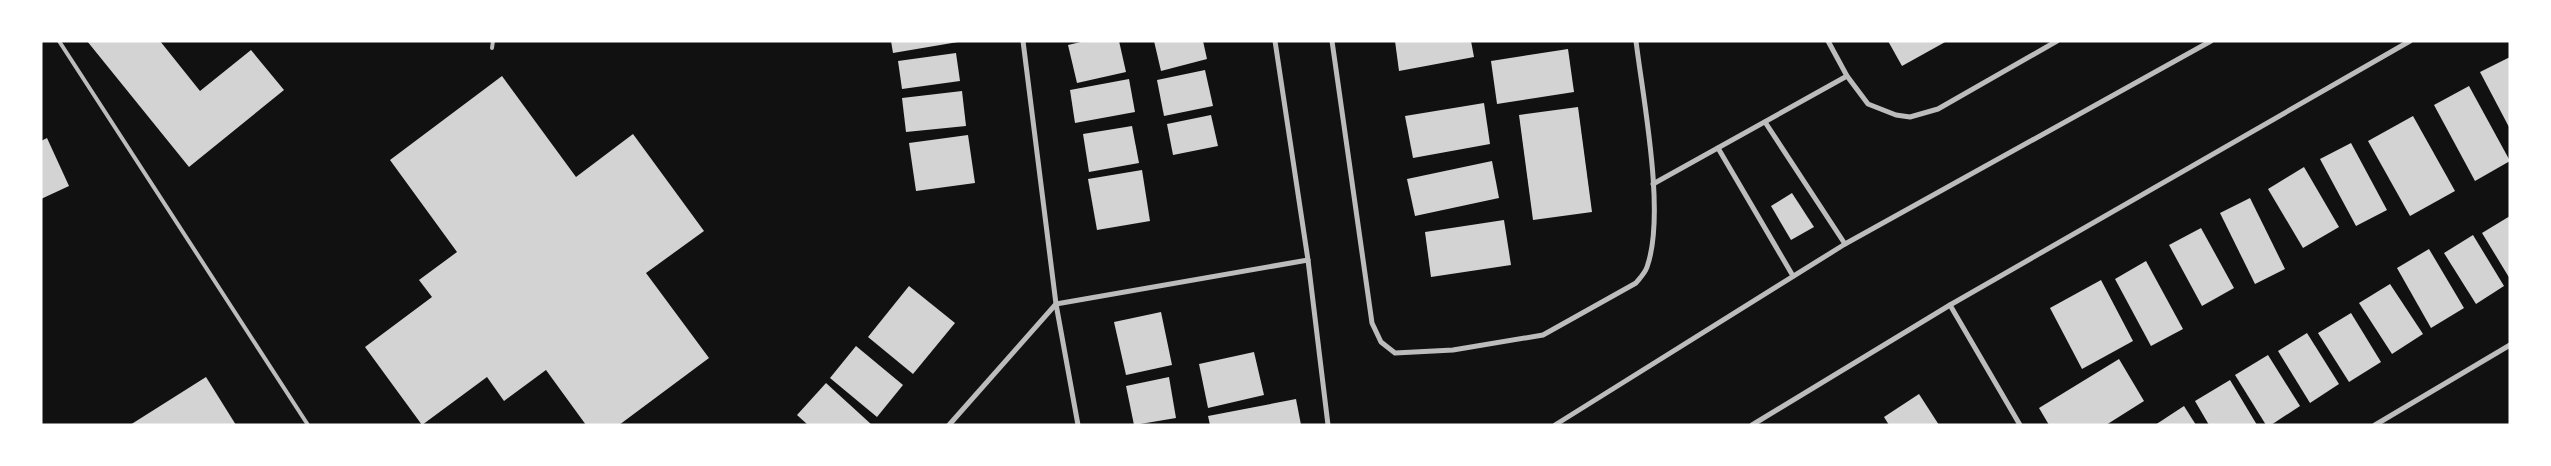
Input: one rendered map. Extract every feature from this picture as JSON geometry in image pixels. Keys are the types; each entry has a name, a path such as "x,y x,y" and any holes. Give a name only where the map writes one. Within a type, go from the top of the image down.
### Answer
{"street":[{"path":"1023,41 1056,304 1078,425"},
{"path":"1275,41 1308,260 1328,425"},
{"path":"1332,41 1372,323 1381,342 1395,353 1453,350 1543,334 1636,283 1647,269 1653,243 1654,184 1636,41"},
{"path":"1828,41 1847,76 1868,104 1896,115 1910,117 1938,109 2057,41"},
{"path":"1555,425 1845,244 2210,41"},
{"path":"1752,425 1950,305 2410,41"},
{"path":"1654,184 1847,76"},
{"path":"1766,122 1845,244"},
{"path":"1718,148 1793,276"},
{"path":"949,425 1056,304 1190,279 1308,260"},
{"path":"1950,305 2020,425"},
{"path":"2375,425 2510,345"}],"lane":[{"path":"59,41 308,425"},
{"path":"492,48 493,41"}],"building":[{"path":"87,41 160,41 200,91 251,50 284,90 189,167"},
{"path":"891,41 958,41 958,42 893,53"},
{"path":"1085,41 1119,41 1126,72 1077,83 1068,45"},
{"path":"1154,41 1203,41 1207,59 1161,71"},
{"path":"1395,41 1471,41 1474,57 1399,71"},
{"path":"1888,41 1947,41 1902,66"},
{"path":"1568,49 1574,92 1497,104 1491,61"},
{"path":"956,53 960,81 902,89 898,61"},
{"path":"2510,57 2510,129 2480,72"},
{"path":"1205,70 1213,106 1164,116 1157,80"},
{"path":"502,76 576,177 633,134 704,231 646,273 709,358 619,425 586,425 546,370 504,401 487,377 422,425 365,347 432,297 419,280 457,252 390,160"},
{"path":"1129,79 1135,112 1075,123 1070,90"},
{"path":"2469,86 2510,161 2475,181 2434,105"},
{"path":"962,91 966,126 906,132 902,98"},
{"path":"1484,103 1490,144 1413,158 1405,116"},
{"path":"1578,107 1592,212 1533,220 1519,115"},
{"path":"1211,115 1218,146 1173,155 1167,124"},
{"path":"2413,116 2455,191 2410,216 2368,141"},
{"path":"1132,126 1139,163 1089,172 1083,134"},
{"path":"968,135 975,183 916,191 909,143"},
{"path":"47,138 69,186 41,199 41,141"},
{"path":"2351,143 2387,210 2356,226 2320,159"},
{"path":"1492,161 1499,198 1415,216 1407,179"},
{"path":"2304,167 2339,227 2303,248 2268,189"},
{"path":"1142,170 1150,221 1097,230 1088,179"},
{"path":"1792,193 1814,227 1791,240 1771,206"},
{"path":"2250,198 2285,269 2255,284 2220,213"},
{"path":"2510,216 2510,279 2482,233"},
{"path":"1504,220 1511,265 1431,277 1425,232"},
{"path":"2201,228 2234,288 2202,306 2169,245"},
{"path":"2473,235 2504,286 2476,304 2444,253"},
{"path":"2429,249 2464,308 2431,328 2397,268"},
{"path":"2146,261 2183,329 2151,346 2115,279"},
{"path":"2101,280 2133,341 2082,369 2050,308"},
{"path":"2390,284 2423,334 2392,354 2359,303"},
{"path":"909,286 955,323 913,374 868,337"},
{"path":"1161,312 1172,365 1126,375 1114,322"},
{"path":"2351,313 2381,362 2349,382 2318,333"},
{"path":"2307,333 2339,384 2310,403 2278,351"},
{"path":"856,346 903,385 877,417 830,378"},
{"path":"1254,352 1264,395 1208,408 1199,364"},
{"path":"2268,355 2300,406 2271,425 2266,425 2235,375"},
{"path":"2119,359 2144,401 2106,425 2049,425 2039,408"},
{"path":"206,377 236,425 130,425"},
{"path":"1169,377 1176,418 1134,425 1126,386"},
{"path":"2230,380 2257,425 2209,425 2195,401"},
{"path":"826,383 872,425 808,425 797,415"},
{"path":"1919,394 1939,425 1889,425 1884,417"},
{"path":"1296,399 1301,425 1210,425 1208,416"},
{"path":"2184,406 2196,425 2155,425"}]}
